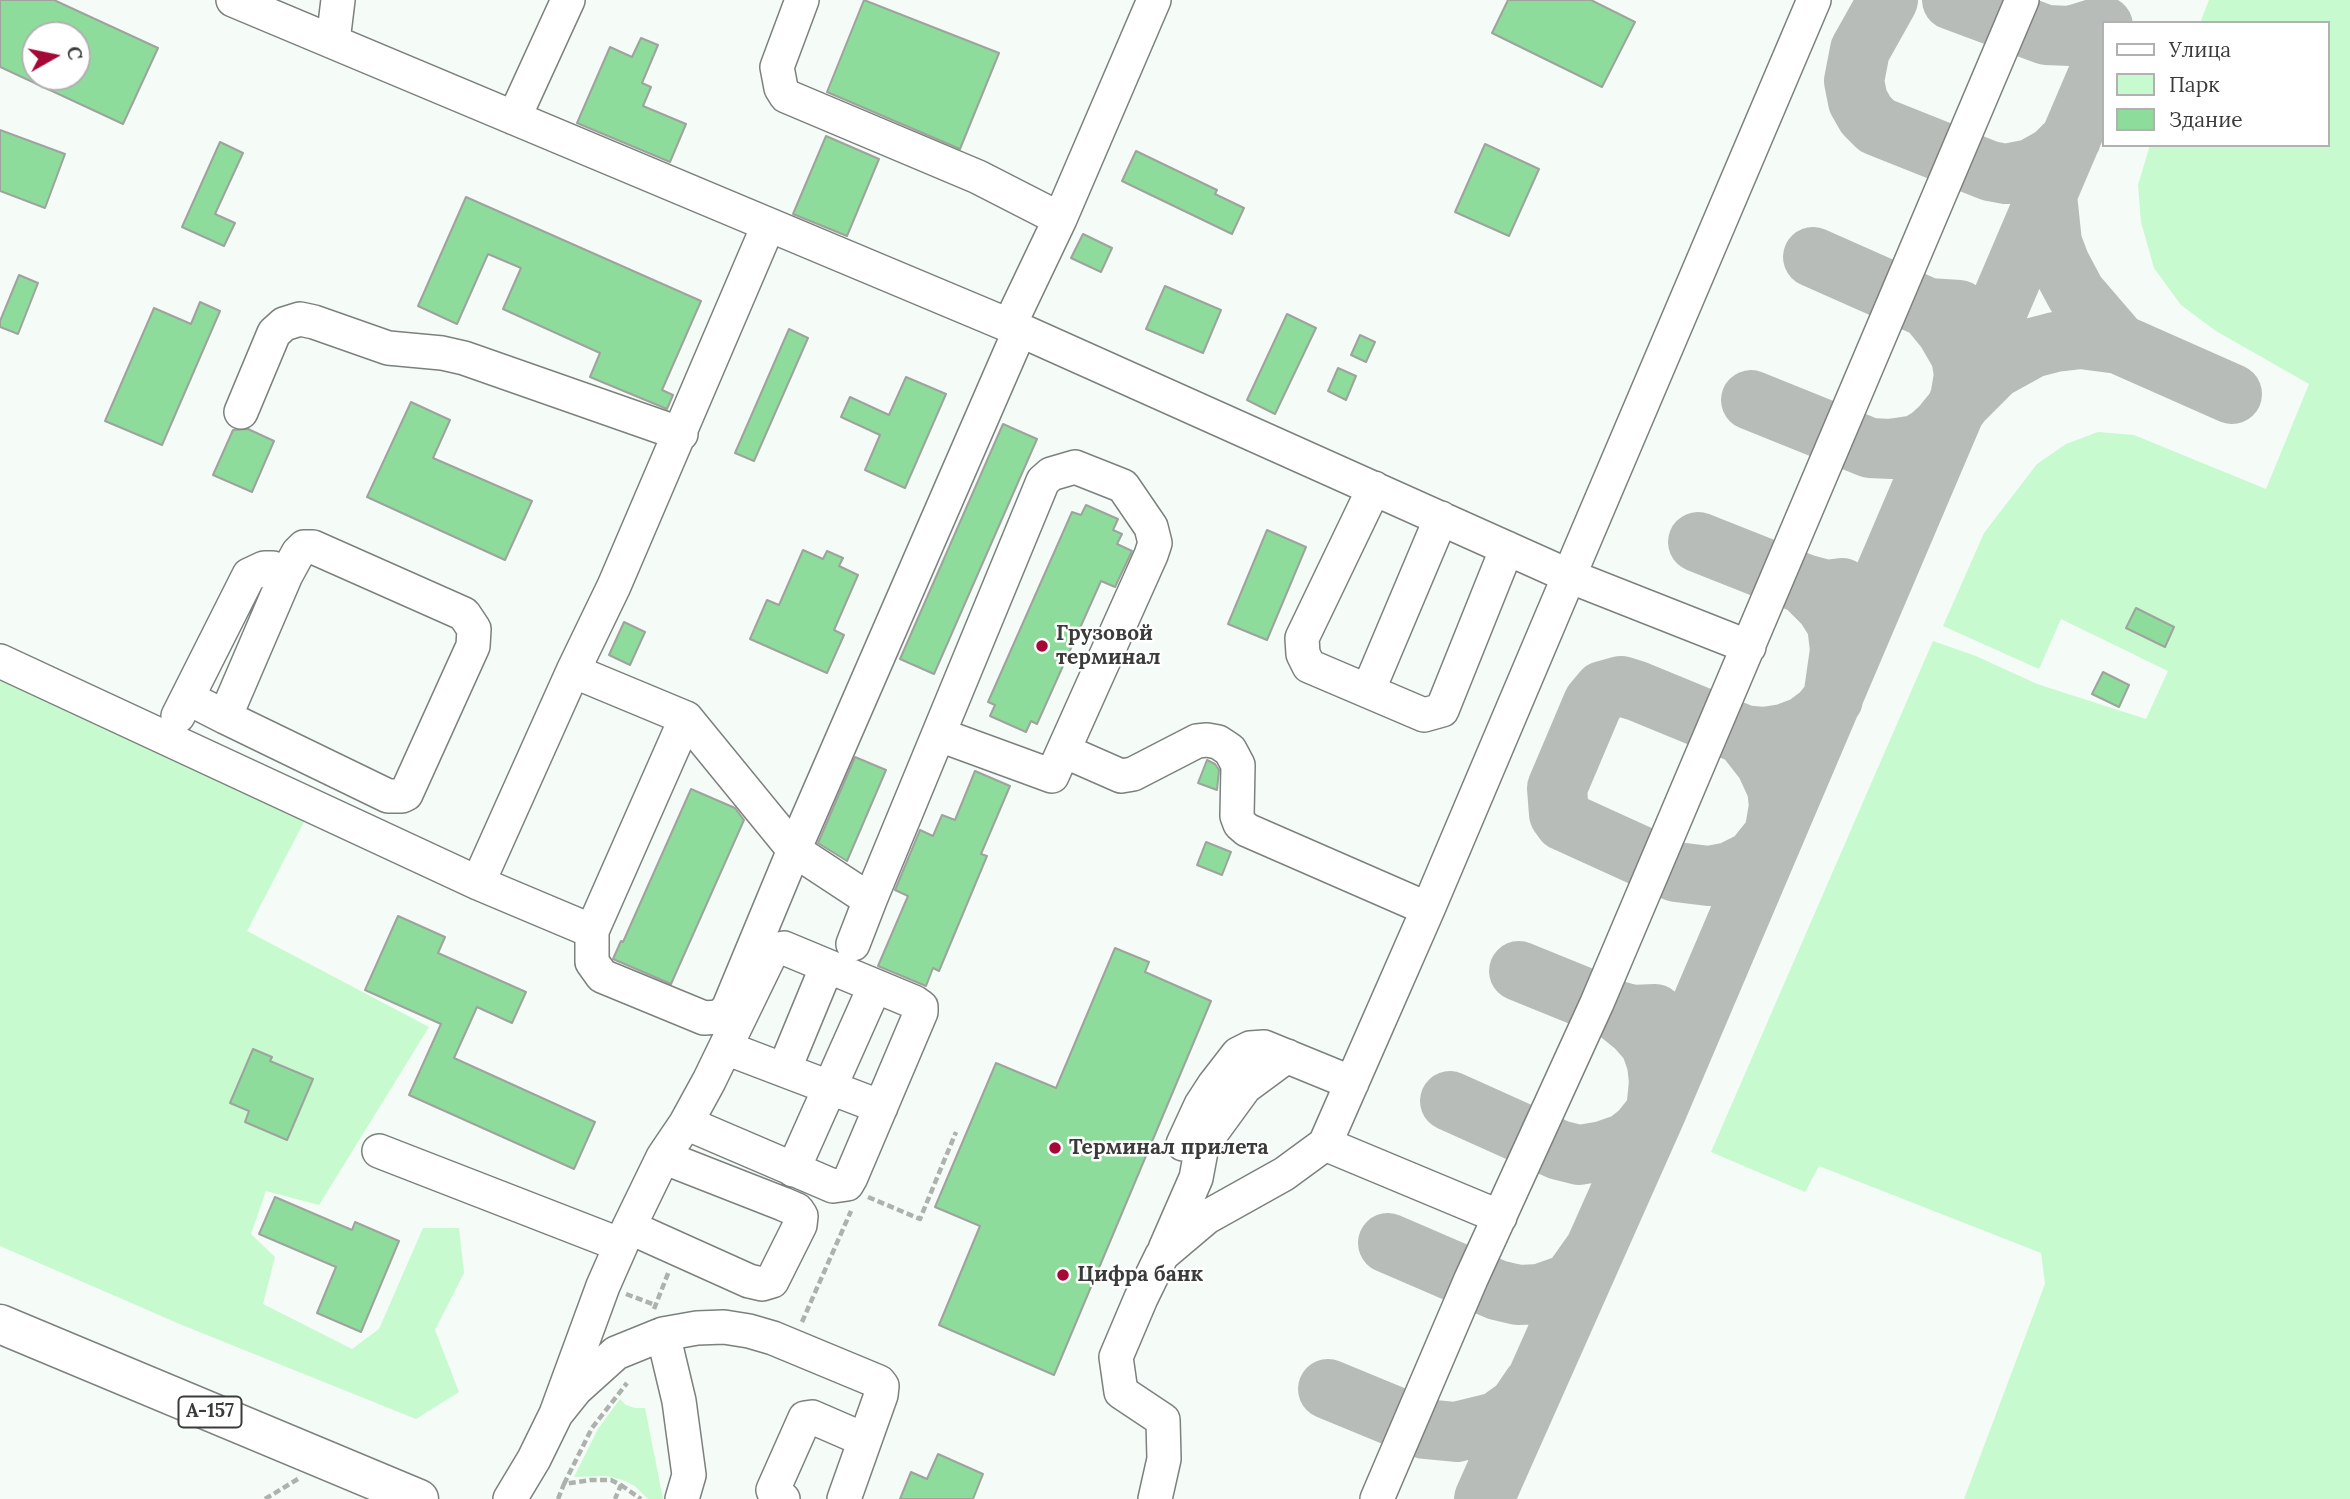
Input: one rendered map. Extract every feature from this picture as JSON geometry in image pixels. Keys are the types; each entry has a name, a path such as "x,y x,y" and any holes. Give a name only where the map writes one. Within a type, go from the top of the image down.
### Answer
{"main road":[{"name":"А-157","path":"0,1324 419,1499"}],"lane":[{"path":"233,0 1015,328 1569,576 1749,646"},
{"path":"333,41 338,0"},
{"path":"514,118 568,0"},
{"path":"802,0 777,67 781,88 786,96 978,177 1060,219"},
{"path":"723,1033 728,1009 794,850 1154,0"},
{"path":"1162,1255 1207,1217 1284,1174 1325,1144 1428,909 1814,0"},
{"path":"1377,1499 1597,1003 2022,0"},
{"path":"478,883 614,586 768,226"},
{"path":"241,412 274,333 284,324 300,319 314,321 388,348 464,358 681,434"},
{"path":"853,944 1037,492 1051,474 1075,467 1123,486 1150,527 1154,543 1052,776 940,735"},
{"path":"1374,488 1302,638 1303,654 1308,666 1424,715 1442,710 1507,548"},
{"path":"1368,691 1441,518"},
{"path":"188,698 225,717 388,796 402,796 406,794 473,646 474,629 464,614 313,547 304,547 298,552 286,575 225,717"},
{"path":"166,740 249,575 264,568 273,568 286,575"},
{"path":"0,661 478,883 592,931"},
{"path":"573,671 686,719 794,850 870,900"},
{"path":"686,719 592,931 592,962 602,976 704,1018 723,1033 784,1070 881,1107"},
{"path":"1064,751 1121,776 1133,774 1197,741 1218,742 1230,750 1238,765 1237,816 1240,824 1248,830 1428,909"},
{"path":"510,1499 556,1414 603,1286 625,1236 663,1157 709,1081 710,1052 772,951 784,948 914,1002 920,1007 921,1012 851,1177 842,1186 833,1186 793,1170 686,1123"},
{"path":"784,1070 827,966"},
{"path":"793,1170 875,986"},
{"path":"1183,1144 1214,1084 1238,1054 1250,1048 1265,1047 1352,1083"},
{"path":"1155,1499 1164,1459 1163,1420 1121,1392 1116,1357 1140,1298 1196,1178 1202,1146 1245,1087 1287,1056"},
{"path":"1325,1144 1500,1217"},
{"path":"379,1151 625,1236 678,1250 754,1283 768,1284 772,1281 800,1225 801,1216 797,1210 663,1157"},
{"path":"556,1414 576,1390 657,1317"},
{"path":"657,1317 697,1328 724,1327 749,1331 792,1345 880,1382 881,1395 844,1499"},
{"path":"657,1317 679,1401 689,1475 682,1499"},
{"path":"783,1499 775,1495 773,1490 805,1418 812,1417 865,1440"}],"path":[{"path":"859,1193 920,1219 956,1132"},
{"path":"792,1345 853,1206"},
{"path":"624,1293 657,1317 678,1250"},
{"path":"558,1499 592,1428 635,1374"},
{"path":"564,1484 611,1480 640,1499"},
{"path":"615,1499 621,1485"}],"green space":[{"path":"2209,0 2350,0 2350,1499 1964,1499 2045,1284 2041,1253 1819,1166 1805,1192 1711,1152 1933,641 1976,656 2037,684 2146,719 2168,671 2061,619 2039,669 1943,626 1984,533 2037,464 2066,444 2098,432 2134,435 2266,489 2309,384 2216,331 2181,305 2154,268 2141,222 2138,185 2149,147 2329,147 2329,21 2201,21"},
{"path":"0,678 306,818 247,931 429,1027 319,1205 266,1191 251,1234 275,1257 263,1304 352,1349 379,1329 423,1228 459,1228 464,1273 435,1330 459,1392 416,1419 182,1325 0,1246"},
{"path":"620,1399 626,1405 645,1408 663,1499 648,1499 635,1486 623,1480 606,1476 574,1477 598,1429"}],"building":[{"path":"0,0 54,0 158,48 123,124 52,91 91,91 91,21 21,21 21,77 0,67"},
{"path":"864,0 999,53 960,149 827,92"},
{"path":"1508,0 1591,0 1635,22 1602,87 1492,33"},
{"path":"641,38 658,45 642,83 651,87 643,106 686,124 670,162 577,123 610,47 632,57"},
{"path":"0,130 65,154 45,208 0,191"},
{"path":"826,136 879,159 847,236 793,214"},
{"path":"220,142 243,153 215,214 235,223 224,246 182,227"},
{"path":"1485,144 1539,169 1509,236 1455,212"},
{"path":"1136,151 1217,190 1215,194 1244,208 1232,234 1122,181"},
{"path":"466,197 701,301 662,390 673,395 667,409 590,377 600,353 503,309 521,268 488,254 457,324 418,306"},
{"path":"1083,234 1112,248 1101,272 1071,258"},
{"path":"19,275 38,283 18,334 0,327 0,321"},
{"path":"1165,286 1221,310 1203,353 1146,329"},
{"path":"200,302 220,311 162,445 105,421 154,308 191,324"},
{"path":"1287,314 1316,328 1275,414 1247,400"},
{"path":"789,329 808,338 754,461 735,453"},
{"path":"1360,335 1375,342 1366,362 1351,355"},
{"path":"1338,368 1356,376 1346,400 1328,391"},
{"path":"906,377 946,394 905,488 865,470 880,435 841,417 850,397 889,415"},
{"path":"411,402 450,420 433,458 532,501 505,560 367,497"},
{"path":"1003,424 1037,439 934,674 900,659"},
{"path":"248,429 274,441 252,492 213,475 233,430"},
{"name":"Грузовой терминал","path":"1086,505 1118,519 1113,530 1122,534 1117,544 1132,551 1115,587 1101,581 1037,724 1031,721 1026,732 990,716 995,705 988,702 1072,512 1081,515"},
{"path":"1267,530 1306,547 1267,640 1228,624"},
{"path":"803,550 823,559 827,551 843,558 839,566 858,575 834,630 844,635 827,673 750,639 767,600 779,605"},
{"path":"2136,608 2174,627 2165,647 2126,628"},
{"path":"624,622 645,632 630,665 609,655"},
{"path":"2103,672 2129,685 2119,707 2092,694"},
{"path":"855,757 886,770 847,861 818,843"},
{"path":"1207,760 1219,770 1217,790 1198,783"},
{"path":"975,771 1010,786 981,854 987,856 939,971 933,968 926,986 878,966 908,896 895,890 920,830 933,836 942,815 955,820"},
{"path":"691,789 735,808 744,820 671,984 613,959"},
{"path":"1206,842 1231,852 1222,875 1197,865"},
{"path":"398,916 445,937 438,953 526,992 512,1023 477,1007 454,1058 595,1122 574,1169 409,1095 441,1024 365,990"},
{"name":"Терминал прилета","path":"1115,948 1149,962 1145,972 1211,1001 1054,1375 939,1325 980,1226 935,1207 996,1063 1056,1088"},
{"path":"253,1049 272,1057 270,1061 313,1079 287,1140 245,1122 249,1111 230,1103"},
{"path":"275,1197 352,1230 355,1222 399,1241 361,1332 317,1313 336,1267 259,1234"},
{"path":"938,1454 983,1474 973,1499 900,1499 911,1472 927,1479"}],"taxiway":[{"path":"1888,0 1860,50 1854,81 1858,101 1866,115 1877,126 1990,171 2006,174 2031,169 2054,156 2071,139"},
{"path":"1952,0 2046,35 2071,36 2102,26"},
{"path":"1484,1499 1656,1112 2102,65"},
{"path":"2047,195 2052,243 2060,264 2076,294 2119,344 2232,394"},
{"path":"1813,257 1928,308 1959,310"},
{"path":"1751,400 1870,448 1891,449 1917,445 1942,426 1959,405 1964,375 1961,356 1946,330 1928,308"},
{"path":"1962,401 1994,369 2032,348 2081,339 2119,344"},
{"path":"1698,542 1804,584 1826,590 1842,588"},
{"path":"1744,735 1765,762 1777,788 1779,806 1774,835 1754,860 1730,872 1709,876 1676,872 1564,821 1559,814 1557,788 1593,703 1603,691 1621,686 1744,735 1765,737 1784,734 1805,726 1821,714 1833,699 1840,650 1837,624 1825,605 1804,584"},
{"path":"1519,971 1615,1010 1632,1015 1655,1014"},
{"path":"1450,1101 1559,1150 1579,1155 1626,1143 1640,1132 1656,1112 1659,1082 1657,1063 1650,1043 1615,1010"},
{"path":"1388,1243 1497,1290 1518,1295 1540,1294 1571,1283 1593,1252"},
{"path":"1328,1389 1425,1429 1456,1432 1497,1422 1518,1407 1533,1385"}],"place":[{"name":"Грузовой терминал","path":"1042,646"},
{"name":"Терминал прилета","path":"1055,1148"},
{"name":"Цифра банк","path":"1063,1275"}]}
